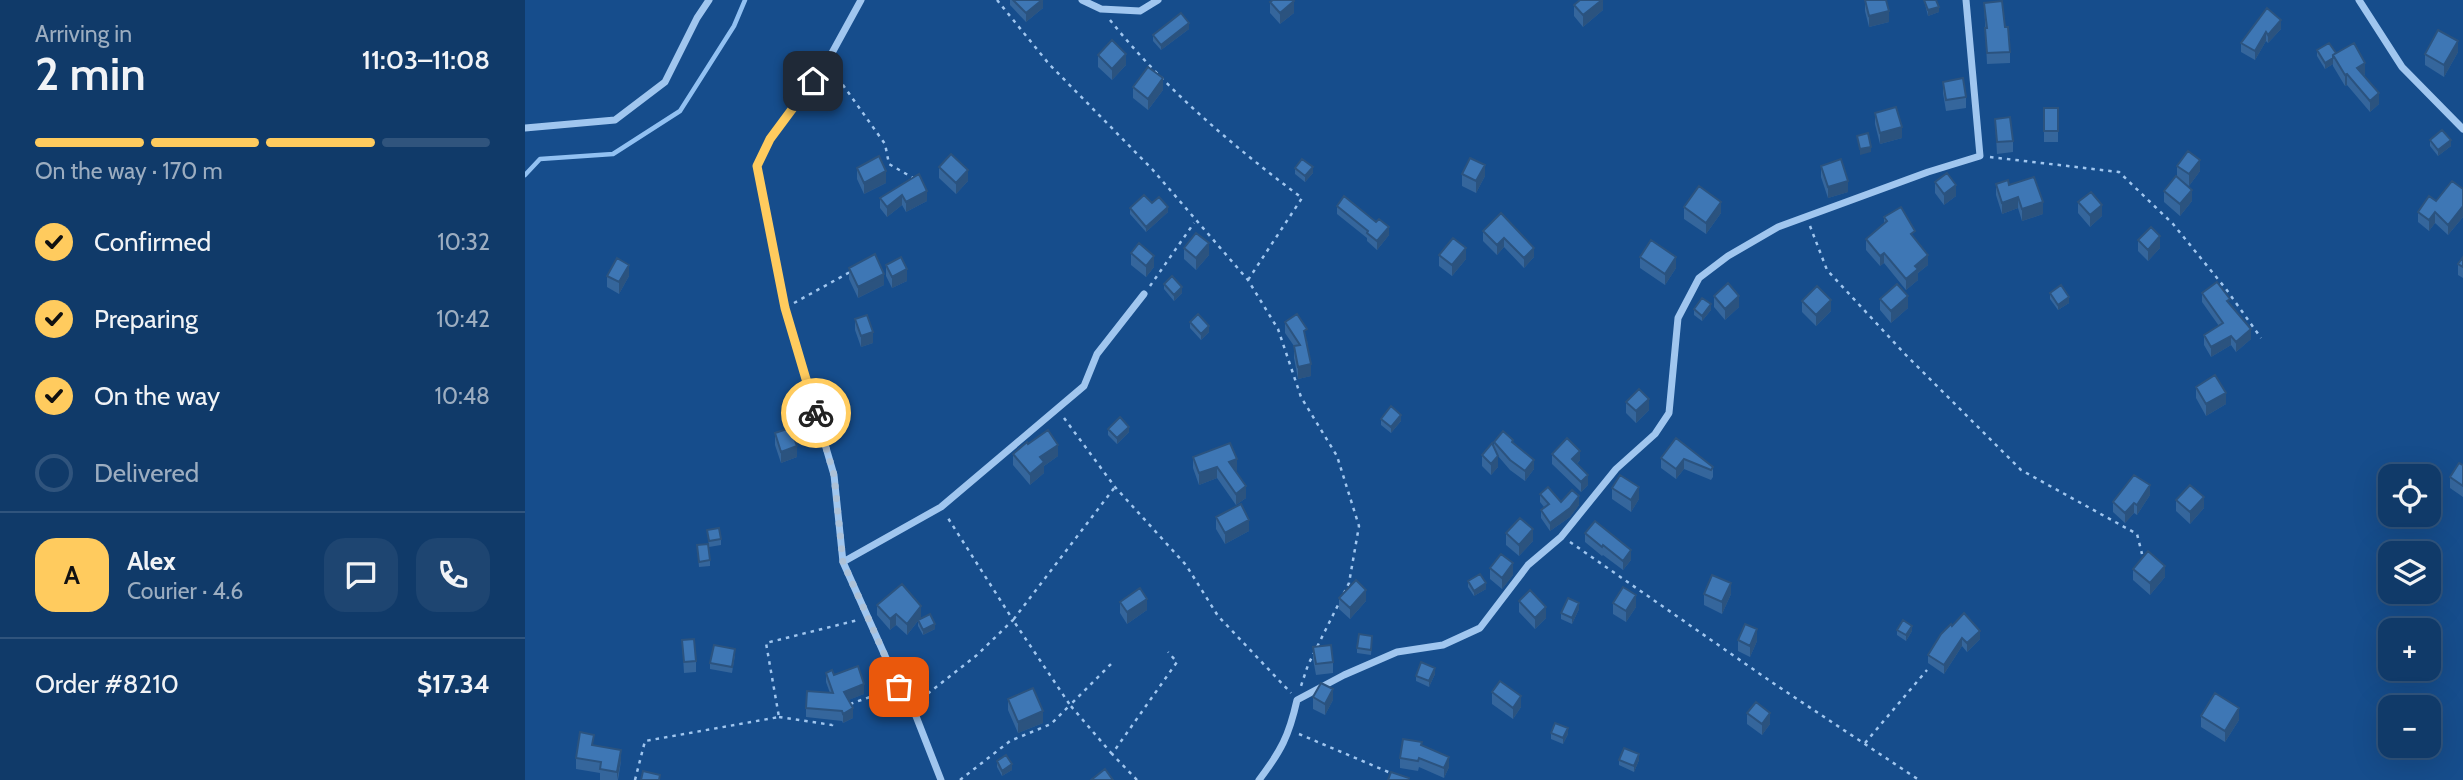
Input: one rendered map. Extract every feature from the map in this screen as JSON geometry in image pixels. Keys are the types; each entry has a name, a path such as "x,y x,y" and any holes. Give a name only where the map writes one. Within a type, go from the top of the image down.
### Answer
{"street":[{"path":"525,128 615,120 665,82 709,0"},
{"path":"861,0 827,62 770,139 757,166 785,308 834,475 843,562 899,687 912,706 941,780"},
{"path":"1081,0 1101,9 1140,11 1158,0"},
{"path":"1259,780 1280,751 1290,730 1297,700 1344,675 1397,652 1443,645 1480,628 1528,565 1561,537 1616,469 1655,433 1669,413 1678,318 1699,278 1728,256 1778,226 1980,156 1966,0"},
{"path":"2359,0 2402,66 2463,130"},
{"path":"843,562 941,507 1084,386 1097,354 1144,294"}],"path":[{"path":"997,0 1049,65 1152,169 1248,280 1279,329 1301,397 1337,456 1359,526 1349,583 1308,665 1297,700 1218,616 1186,565 1115,486 1058,409"},
{"path":"1101,9 1149,67 1251,160 1302,198 1248,280"},
{"path":"827,62 885,144 889,164 915,179"},
{"path":"1980,156 2119,172 2173,224 2226,289 2261,338"},
{"path":"1806,216 1827,270 1929,379 2021,470 2137,534 2142,554"},
{"path":"1144,294 1195,221"},
{"path":"785,308 858,267"},
{"path":"912,706 977,655 1013,620 1115,486"},
{"path":"941,507 1070,705 1137,780"},
{"path":"1561,537 1919,780"},
{"path":"779,717 766,643 867,618"},
{"path":"1112,754 1177,663 1168,652"},
{"path":"960,780 1010,741 1051,724 1113,662"},
{"path":"1865,743 1927,670"},
{"path":"849,705 899,687"},
{"path":"635,780 645,741 779,717 832,725 834,717"},
{"path":"1290,730 1401,778"}],"building":[{"path":"1013,0 1042,0 1026,13"},
{"path":"1580,0 1602,0 1583,15 1574,5"},
{"path":"1865,0 1886,0 1889,11 1869,16"},
{"path":"1924,0 1936,0 1939,7 1928,10"},
{"path":"1294,1 1280,13 1270,2"},
{"path":"2002,1 2010,52 1987,53 1984,3"},
{"path":"2267,8 2281,20 2268,35 2266,32 2255,51 2241,43"},
{"path":"1181,13 1189,23 1161,45 1153,35"},
{"path":"2438,30 2458,41 2444,65 2425,54"},
{"path":"1112,40 1126,54 1112,69 1098,55"},
{"path":"2329,43 2336,53 2325,63 2317,50"},
{"path":"2354,43 2365,63 2357,68 2379,93 2370,101 2347,74 2345,75 2333,55"},
{"path":"1148,67 1163,78 1148,99 1133,87"},
{"path":"1963,78 1966,97 1946,100 1943,82"},
{"path":"1896,107 1902,127 1880,133 1875,113"},
{"path":"2044,108 2058,108 2058,131 2044,131"},
{"path":"2010,117 2013,141 1997,142 1995,119"},
{"path":"2442,130 2451,140 2438,150 2430,140"},
{"path":"1868,133 1871,147 1860,149 1857,136"},
{"path":"2188,151 2200,160 2189,174 2177,166"},
{"path":"951,154 968,170 956,183 939,167"},
{"path":"879,156 886,171 864,183 857,168"},
{"path":"1470,158 1485,165 1476,181 1462,174"},
{"path":"1302,159 1313,167 1305,176 1295,168"},
{"path":"1841,159 1848,181 1828,187 1821,166"},
{"path":"1947,173 1956,185 1944,194 1935,182"},
{"path":"919,174 927,191 906,202 902,195 887,207 880,198"},
{"path":"2176,176 2192,190 2180,204 2164,191"},
{"path":"2034,177 2043,202 2022,209 2018,197 2002,203 1996,184 2008,180 2009,185"},
{"path":"2452,181 2463,189 2463,206 2448,225 2435,212 2429,220 2418,212 2429,196 2436,201"},
{"path":"1699,186 1721,202 1706,223 1684,207"},
{"path":"2091,192 2102,205 2090,215 2078,202"},
{"path":"1144,195 1152,203 1159,197 1168,207 1146,227 1130,208"},
{"path":"1344,196 1376,222 1379,219 1389,227 1377,241 1337,206"},
{"path":"1901,207 1915,231 1911,234 1928,255 1915,266 1918,269 1906,279 1884,253 1880,256 1866,239 1887,221 1884,217"},
{"path":"1501,213 1534,248 1524,258 1504,238 1497,245 1483,231"},
{"path":"2151,227 2160,236 2148,250 2138,240"},
{"path":"1196,233 1209,243 1196,258 1184,248"},
{"path":"1453,238 1466,248 1452,265 1439,255"},
{"path":"1651,240 1676,257 1665,274 1640,257"},
{"path":"1139,243 1154,256 1146,266 1131,253"},
{"path":"875,254 884,274 858,287 849,268"},
{"path":"901,257 907,269 892,277 886,265"},
{"path":"617,258 629,265 619,282 607,276"},
{"path":"1172,276 1182,287 1174,295 1164,284"},
{"path":"2217,282 2230,299 2227,301 2251,329 2236,342 2231,336 2211,347 2204,335 2223,323 2202,293"},
{"path":"1728,283 1739,296 1725,309 1714,296"},
{"path":"1897,284 1908,296 1891,311 1880,299"},
{"path":"2061,285 2069,297 2058,305 2050,293"},
{"path":"1817,286 1831,300 1816,315 1802,301"},
{"path":"1702,298 1711,304 1702,316 1694,309"},
{"path":"1198,314 1209,326 1201,334 1190,322"},
{"path":"1297,314 1307,329 1304,331 1311,364 1298,367 1294,346 1300,345 1285,322"},
{"path":"867,315 873,332 861,336 855,319"},
{"path":"2215,375 2226,393 2206,404 2196,387"},
{"path":"1639,389 1649,399 1636,411 1626,402"},
{"path":"1391,406 1401,415 1391,427 1381,419"},
{"path":"1120,417 1129,427 1117,438 1108,429"},
{"path":"790,428 797,446 781,452 775,433"},
{"path":"1048,430 1058,445 1040,457 1044,462 1030,474 1013,454"},
{"path":"1503,431 1534,460 1525,471 1510,460 1494,442"},
{"path":"1567,438 1580,451 1572,459 1588,475 1581,482 1552,454"},
{"path":"1676,438 1713,467 1711,470 1684,459 1676,469 1661,458"},
{"path":"1230,443 1237,459 1229,462 1246,486 1236,494 1217,467 1199,473 1193,457"},
{"path":"1492,443 1498,456 1491,464 1482,455"},
{"path":"2459,463 2463,465 2463,486 2450,477"},
{"path":"1620,475 1639,487 1631,500 1612,488"},
{"path":"2134,475 2150,485 2137,505 2134,503 2125,513 2113,502"},
{"path":"2190,485 2204,497 2190,512 2176,500"},
{"path":"1548,487 1561,502 1572,490 1579,496 1570,508 1550,523 1541,510 1549,504 1540,494"},
{"path":"1241,504 1249,520 1225,533 1216,517"},
{"path":"1520,518 1533,529 1519,545 1506,533"},
{"path":"1595,521 1631,550 1623,561 1585,533"},
{"path":"719,528 721,539 709,541 707,530"},
{"path":"708,544 710,560 699,562 697,545"},
{"path":"2148,551 2165,566 2150,583 2133,569"},
{"path":"1501,554 1513,563 1502,578 1490,568"},
{"path":"1480,574 1486,583 1474,591 1468,581"},
{"path":"1712,575 1731,583 1722,602 1704,594"},
{"path":"1356,580 1366,590 1350,608 1339,598"},
{"path":"902,584 921,606 907,624 896,614 890,619 877,605"},
{"path":"1623,587 1636,595 1626,611 1613,603"},
{"path":"1140,588 1147,599 1127,612 1120,602"},
{"path":"1530,590 1546,607 1535,618 1519,601"},
{"path":"1568,598 1579,603 1572,618 1561,613"},
{"path":"1964,613 1980,631 1967,643 1962,638 1944,665 1928,655 1941,634"},
{"path":"930,614 935,624 923,630 918,620"},
{"path":"1903,620 1912,626 1906,635 1897,630"},
{"path":"1745,624 1757,629 1750,646 1738,640"},
{"path":"1359,634 1372,636 1371,650 1357,648"},
{"path":"694,639 696,661 684,662 682,640"},
{"path":"714,645 735,649 732,667 710,663"},
{"path":"1331,645 1333,662 1316,664 1313,647"},
{"path":"920,660 928,672 914,682 906,671"},
{"path":"1421,662 1435,668 1429,681 1416,676"},
{"path":"858,666 864,684 844,692 853,708 843,714 842,711 806,708 807,691 833,693 826,673 832,670 834,675"},
{"path":"1500,681 1521,696 1513,708 1492,692"},
{"path":"1321,683 1333,689 1325,704 1313,697"},
{"path":"1033,688 1043,711 1018,722 1008,699"},
{"path":"2215,693 2239,708 2225,731 2201,716"},
{"path":"1756,702 1770,713 1762,724 1747,713"},
{"path":"1555,723 1568,728 1563,738 1551,733"},
{"path":"580,732 594,735 592,745 621,750 617,772 600,769 601,762 576,758"},
{"path":"1403,739 1422,742 1421,745 1449,757 1444,768 1419,758 1418,761 1400,758"},
{"path":"1624,748 1639,754 1634,766 1619,760"},
{"path":"1006,755 1012,764 1002,771 997,761"},
{"path":"1105,769 1113,780 1091,780"},
{"path":"643,771 660,775 659,780 641,780"},
{"path":"1391,772 1409,778 1388,780"}],"waterway":[{"path":"525,175 540,159 613,154 680,111 734,26 745,0"}],"way so far":[{"path":"816,413 834,475 843,562 899,687"}],"route":[{"path":"813,81 770,139 757,166 785,308 816,413"}]}
